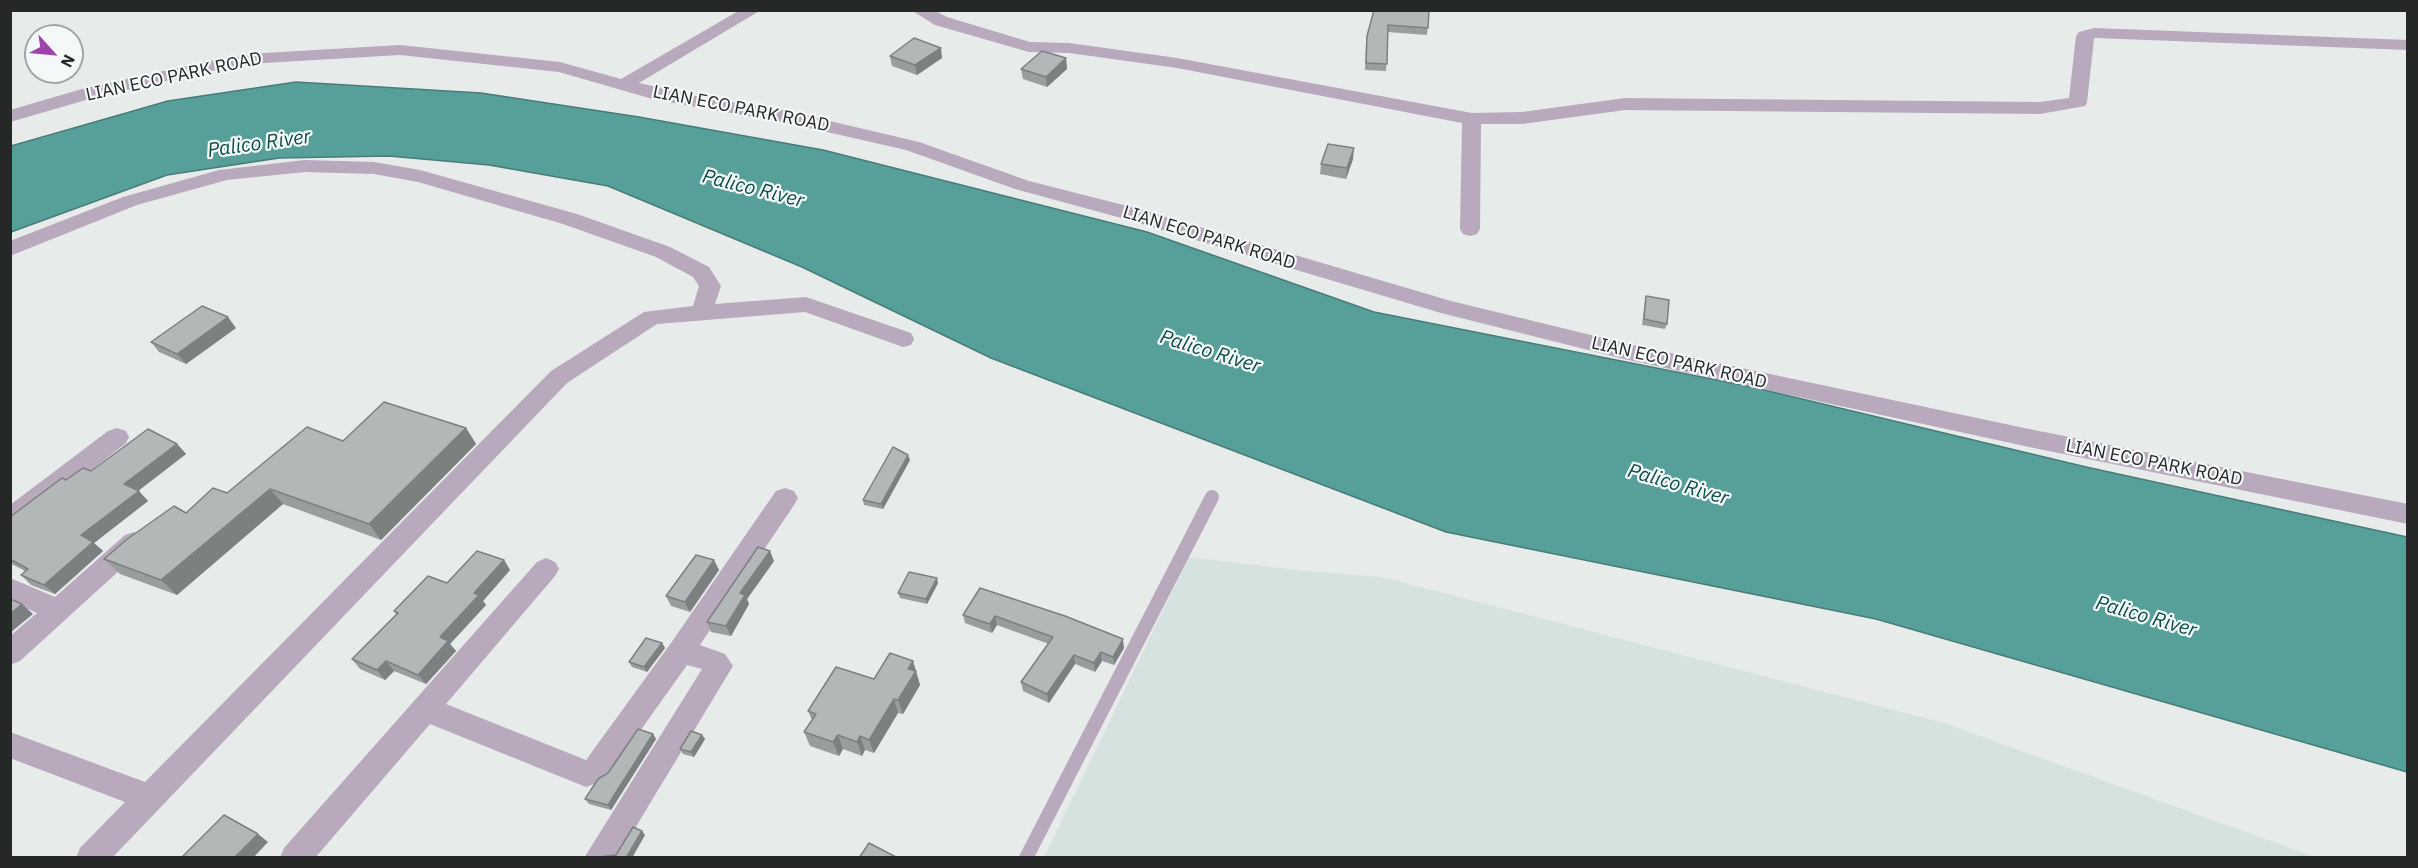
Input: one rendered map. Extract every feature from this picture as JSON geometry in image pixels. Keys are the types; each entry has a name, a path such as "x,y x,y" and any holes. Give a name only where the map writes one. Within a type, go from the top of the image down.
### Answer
{"street":[{"path":"625,84 753,10"},
{"path":"919,10 941,21 1029,47 1069,48 1177,63 1472,119 1522,118 1625,104 2040,108 2078,102 2085,36 2094,33 2408,45"},
{"name":"LIAN ECO PARK ROAD","path":"10,116 90,93 204,67 264,58 400,50 560,67 696,102 783,116 912,146 1022,185 1132,214 1437,305 1624,351 1914,414 2408,514"},
{"path":"1470,229 1472,119"},
{"path":"10,249 130,201 226,174 305,166 374,168 420,176 570,219 663,252 700,272 710,286 702,312"},
{"path":"90,858 559,377 652,317 806,304 903,339"},
{"path":"10,519 117,437"},
{"path":"423,708 586,774 596,770 681,651 785,498"},
{"path":"10,653 152,526"},
{"path":"295,858 546,569"},
{"path":"10,589 58,610"},
{"path":"599,858 718,666 716,662 681,651"},
{"path":"10,745 149,797"}],"lane":[{"path":"1026,858 1212,497"}],"shaded area":[{"path":"1189,557 1304,571 1382,577 1944,723 2315,857 1044,857"}],"water":[{"name":"Palico River","path":"296,82 481,93 639,117 823,150 1147,232 1374,312 1752,387 2086,467 2407,537 2407,772 1876,619 1446,532 991,358 802,267 608,186 489,165 389,156 279,158 167,175 11,232 11,146 168,101"}],"building":[{"path":"1374,10 1429,10 1428,28 1388,25 1387,64 1366,63 1367,36"},
{"path":"914,38 941,48 915,65 890,56"},
{"path":"1042,51 1066,58 1046,77 1021,69"},
{"path":"1328,144 1354,148 1347,168 1321,164"},
{"path":"1646,296 1669,300 1667,324 1644,319"},
{"path":"202,306 228,317 177,354 151,342"},
{"path":"384,402 466,428 369,524 270,489 161,580 104,559 126,540 174,506 186,513 213,488 227,493 307,427 343,441"},
{"path":"148,429 177,444 124,484 139,491 81,535 93,542 44,585 21,575 28,569 10,559 10,517 62,478 66,480 83,468 91,471"},
{"path":"893,447 908,455 881,504 863,500"},
{"path":"758,547 770,551 740,593 745,595 726,626 707,622"},
{"path":"477,551 504,560 474,593 479,595 440,637 448,641 418,675 386,661 377,670 352,659 398,613 394,611 428,576 447,583"},
{"path":"696,555 714,560 685,602 666,596"},
{"path":"909,572 937,578 926,599 898,593"},
{"path":"980,588 1065,616 1123,639 1113,657 1101,652 1094,663 1074,655 1047,694 1021,682 1053,637 995,616 990,624 963,615"},
{"path":"10,599 22,604 10,614"},
{"path":"646,638 662,643 644,667 629,662"},
{"path":"890,653 913,661 908,669 916,671 898,700 894,699 869,740 860,736 857,742 838,735 833,742 804,732 816,714 808,711 836,667 874,679"},
{"path":"638,729 653,734 608,805 585,799 598,779 608,773"},
{"path":"691,731 702,735 691,752 680,749"},
{"path":"224,815 258,834 234,858 181,858"},
{"path":"633,827 642,831 626,858 599,857 616,855"},
{"path":"869,843 898,858 859,858"}]}
